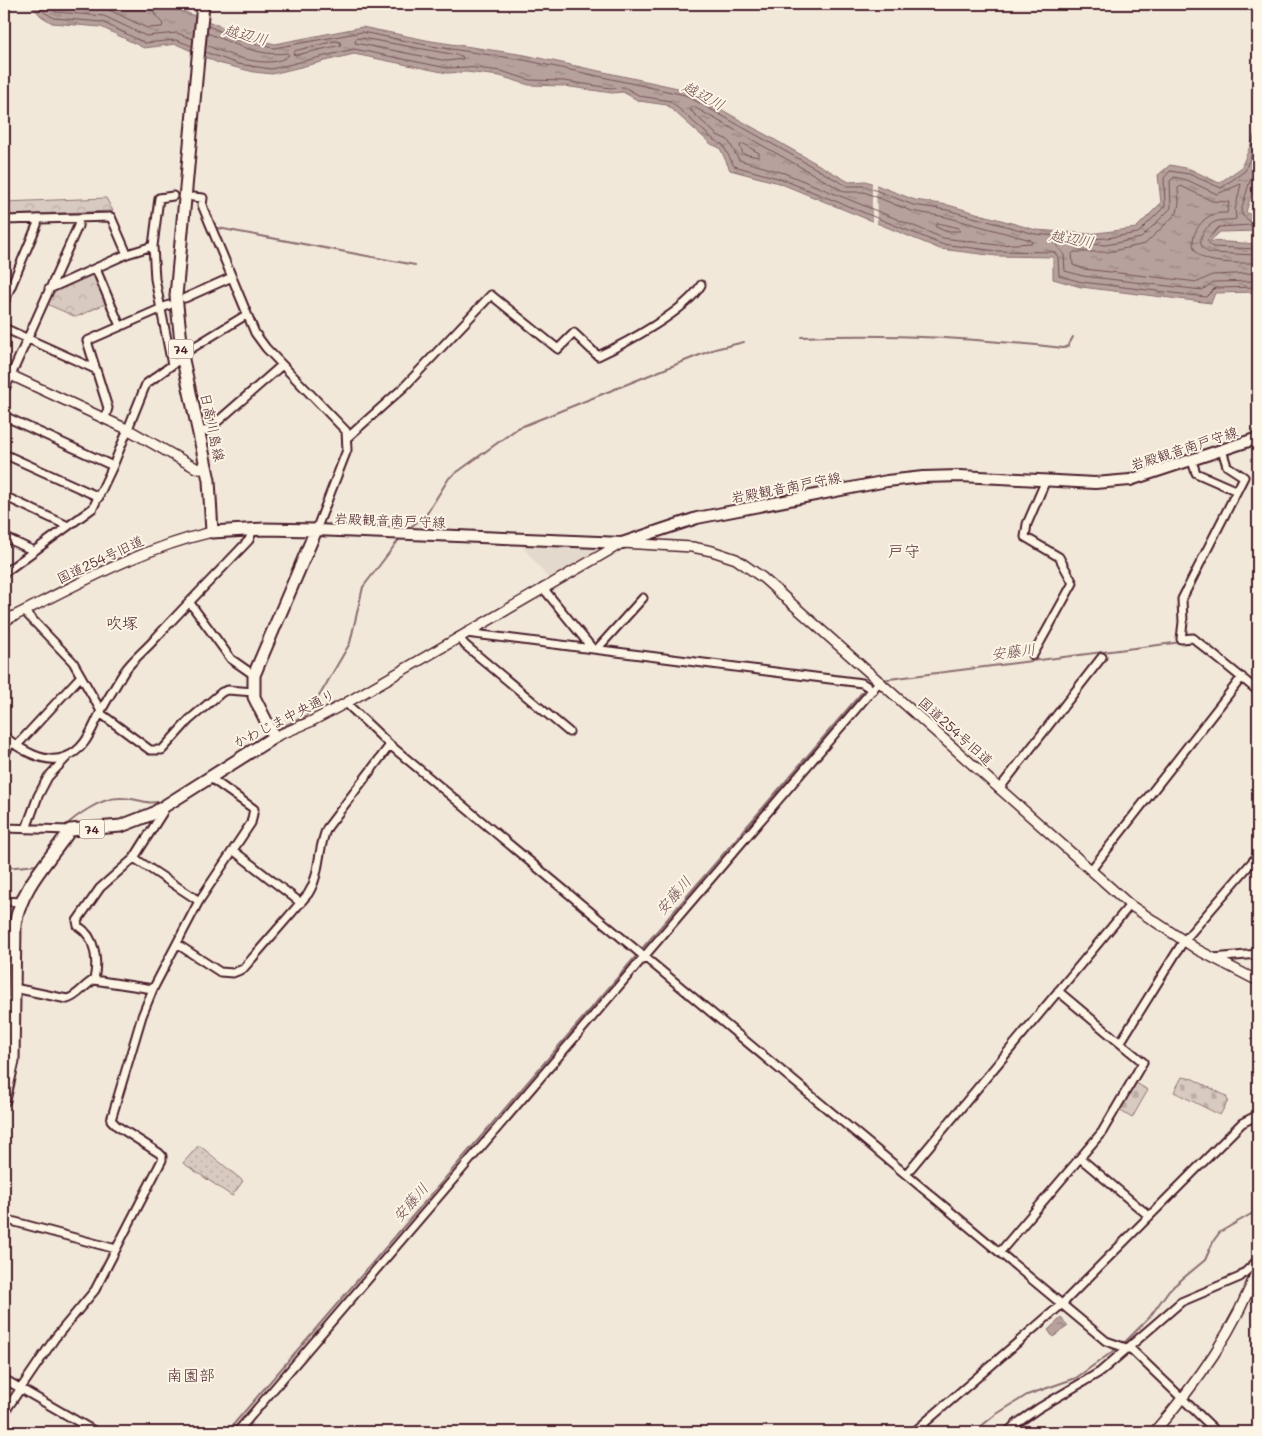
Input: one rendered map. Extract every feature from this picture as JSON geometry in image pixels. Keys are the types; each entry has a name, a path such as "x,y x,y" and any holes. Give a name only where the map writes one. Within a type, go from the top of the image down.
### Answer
{"main road":[{"name":"日高川島線","path":"203,4 176,296 207,470 212,532"},
{"name":"岩殿観音南戸守線","path":"316,530 622,543 698,518 887,481 923,477 960,476 1096,483 1130,480 1258,438"},
{"path":"212,532 253,529 316,530 254,675 254,692 262,716 274,737"},
{"name":"かわじま中央通り","path":"70,830 121,826 144,818 274,737"},
{"name":"74","path":"4,1100 12,1061 10,994 15,925 28,885 70,830"}],"street":[{"path":"172,365 160,309 153,246 159,198 173,196"},
{"path":"193,197 204,198 202,205 246,315 255,332 282,365 344,426 347,450 316,530"},
{"path":"4,220 111,217 127,254"},
{"path":"4,390 7,374 27,338 78,226 79,218"},
{"path":"4,303 38,225 38,219"},
{"path":"49,289 127,254 153,246"},
{"path":"96,269 120,326"},
{"path":"185,298 232,276"},
{"path":"347,438 404,387 492,295 558,349 574,333 598,356 633,340 651,328 683,303 702,284"},
{"path":"105,418 108,408 87,342 169,305"},
{"path":"4,573 94,508 129,430 146,384 246,315"},
{"path":"4,328 95,369"},
{"path":"200,434 209,429 282,365"},
{"path":"7,374 105,418 188,464 207,470"},
{"path":"4,416 113,466"},
{"path":"1222,450 1227,466 1244,477 1182,599 1184,622 1181,639 1193,638 1258,691"},
{"path":"4,454 99,497"},
{"path":"1192,461 1196,473 1237,491"},
{"path":"1033,655 1072,583 1059,558 1025,537 1026,524 1046,480"},
{"path":"4,496 68,526"},
{"path":"26,829 38,796 50,776 67,757 87,740 100,712 130,664 249,540 253,529"},
{"name":"国道254号旧道","path":"6,619 127,560 166,545 212,532"},
{"path":"4,537 34,550"},
{"name":"国道254号旧道","path":"622,543 692,547 724,554 736,559 763,578 1130,905 1183,942 1258,981"},
{"name":"かわじま中央通り","path":"274,737 310,722 346,703 622,543"},
{"path":"543,588 594,649"},
{"path":"594,649 643,598"},
{"path":"190,602 231,659 254,675"},
{"path":"24,610 73,662 100,712 150,750 162,750 189,720 222,692 228,690 254,692"},
{"path":"569,732 465,645 462,635 594,649 862,683 872,690"},
{"path":"999,788 1102,657"},
{"path":"4,755 81,676"},
{"path":"1091,870 1242,678"},
{"path":"237,1432 880,681"},
{"path":"346,703 390,745 1106,1341 1132,1350 1184,1398 1217,1432"},
{"path":"4,736 14,744 47,761 67,757"},
{"path":"177,944 220,972 233,973 243,969 301,903 315,883 321,840 327,828 390,745"},
{"path":"47,761 50,776"},
{"path":"4,1413 19,1388 95,1290 162,1156 111,1120 152,989 199,901 251,823 254,809 209,777"},
{"path":"94,980 97,962 95,954 86,931 78,926 77,921 100,888 134,858 163,812 164,806"},
{"path":"4,828 70,830"},
{"path":"234,851 301,903"},
{"path":"1120,1042 1183,942 1256,863 1258,855"},
{"path":"134,858 199,901"},
{"path":"4,901 21,902"},
{"path":"906,1174 1130,905"},
{"path":"1212,958 1258,954"},
{"path":"10,994 67,999 72,998 84,985 94,980 152,989"},
{"path":"1000,1252 1102,1132 1143,1062 1058,991"},
{"path":"914,1432 1062,1304 1242,1123 1258,1115"},
{"path":"1080,1158 1149,1216"},
{"path":"4,1219 116,1249"},
{"path":"1008,1432 1039,1408 1100,1372 1181,1302 1240,1277 1258,1260"},
{"path":"1154,1432 1202,1374 1236,1318 1258,1267"},
{"path":"4,1379 96,1432"}],"shaded area":[{"path":"521,545 595,548 595,553 549,579"}],"green space":[{"path":"106,198 113,211 4,215 4,202"},
{"path":"91,275 96,276 107,302 105,304 76,317 49,305 47,301 53,291"},
{"path":"1182,1077 1193,1079 1226,1096 1228,1101 1220,1115 1174,1092"},
{"path":"1136,1083 1148,1090 1132,1118 1119,1110"},
{"path":"199,1145 243,1181 232,1196 183,1163"}],"water":[{"name":"越辺川","path":"30,4 165,4 250,38 275,44 362,27 431,41 525,55 687,90 849,182 866,181 915,200 948,205 1036,230 1089,234 1136,228 1161,203 1158,175 1170,165 1190,169 1219,183 1241,168 1258,127 1258,172 1246,212 1257,219 1257,231 1220,232 1210,241 1258,244 1258,292 1215,293 1211,303 1081,287 1053,279 1053,257 997,256 940,249 779,183 730,170 720,148 711,144 667,105 639,101 623,92 612,93 564,86 529,85 500,76 466,72 447,73 354,54 272,74 254,72 218,63 176,44 144,48 101,27 52,23 41,16"},
{"path":"1061,1318 1068,1326 1053,1337 1048,1330"}],"pier":[{"path":"872,180 876,182 877,226 872,224"}],"waterway":[{"path":"218,228 415,265"},
{"path":"801,337 932,337 1063,348 1068,346 1073,337"},
{"path":"407,530 426,515 449,478 518,428 715,349 744,342"},
{"path":"275,730 306,716 350,643 363,587 401,537"},
{"name":"安藤川","path":"881,680 1182,642"},
{"name":"安藤川","path":"640,951 870,683 875,682"},
{"path":"64,827 90,808 112,799 125,798 151,802 162,801 268,734"},
{"path":"4,868 38,865"},
{"path":"16,900 23,887"},
{"path":"9,949 7,930 14,904"},
{"name":"安藤川","path":"227,1432 637,955"},
{"path":"4,981 9,976"},
{"path":"1123,1344 1149,1318 1169,1290 1205,1260 1214,1240 1220,1232 1258,1210"},
{"path":"974,1432 995,1415 1027,1395 1076,1378 1119,1347"}],"district":[{"name":"戸守","path":"904,550"},
{"name":"吹塚","path":"122,622"},
{"name":"南園部","path":"191,1374"}]}
